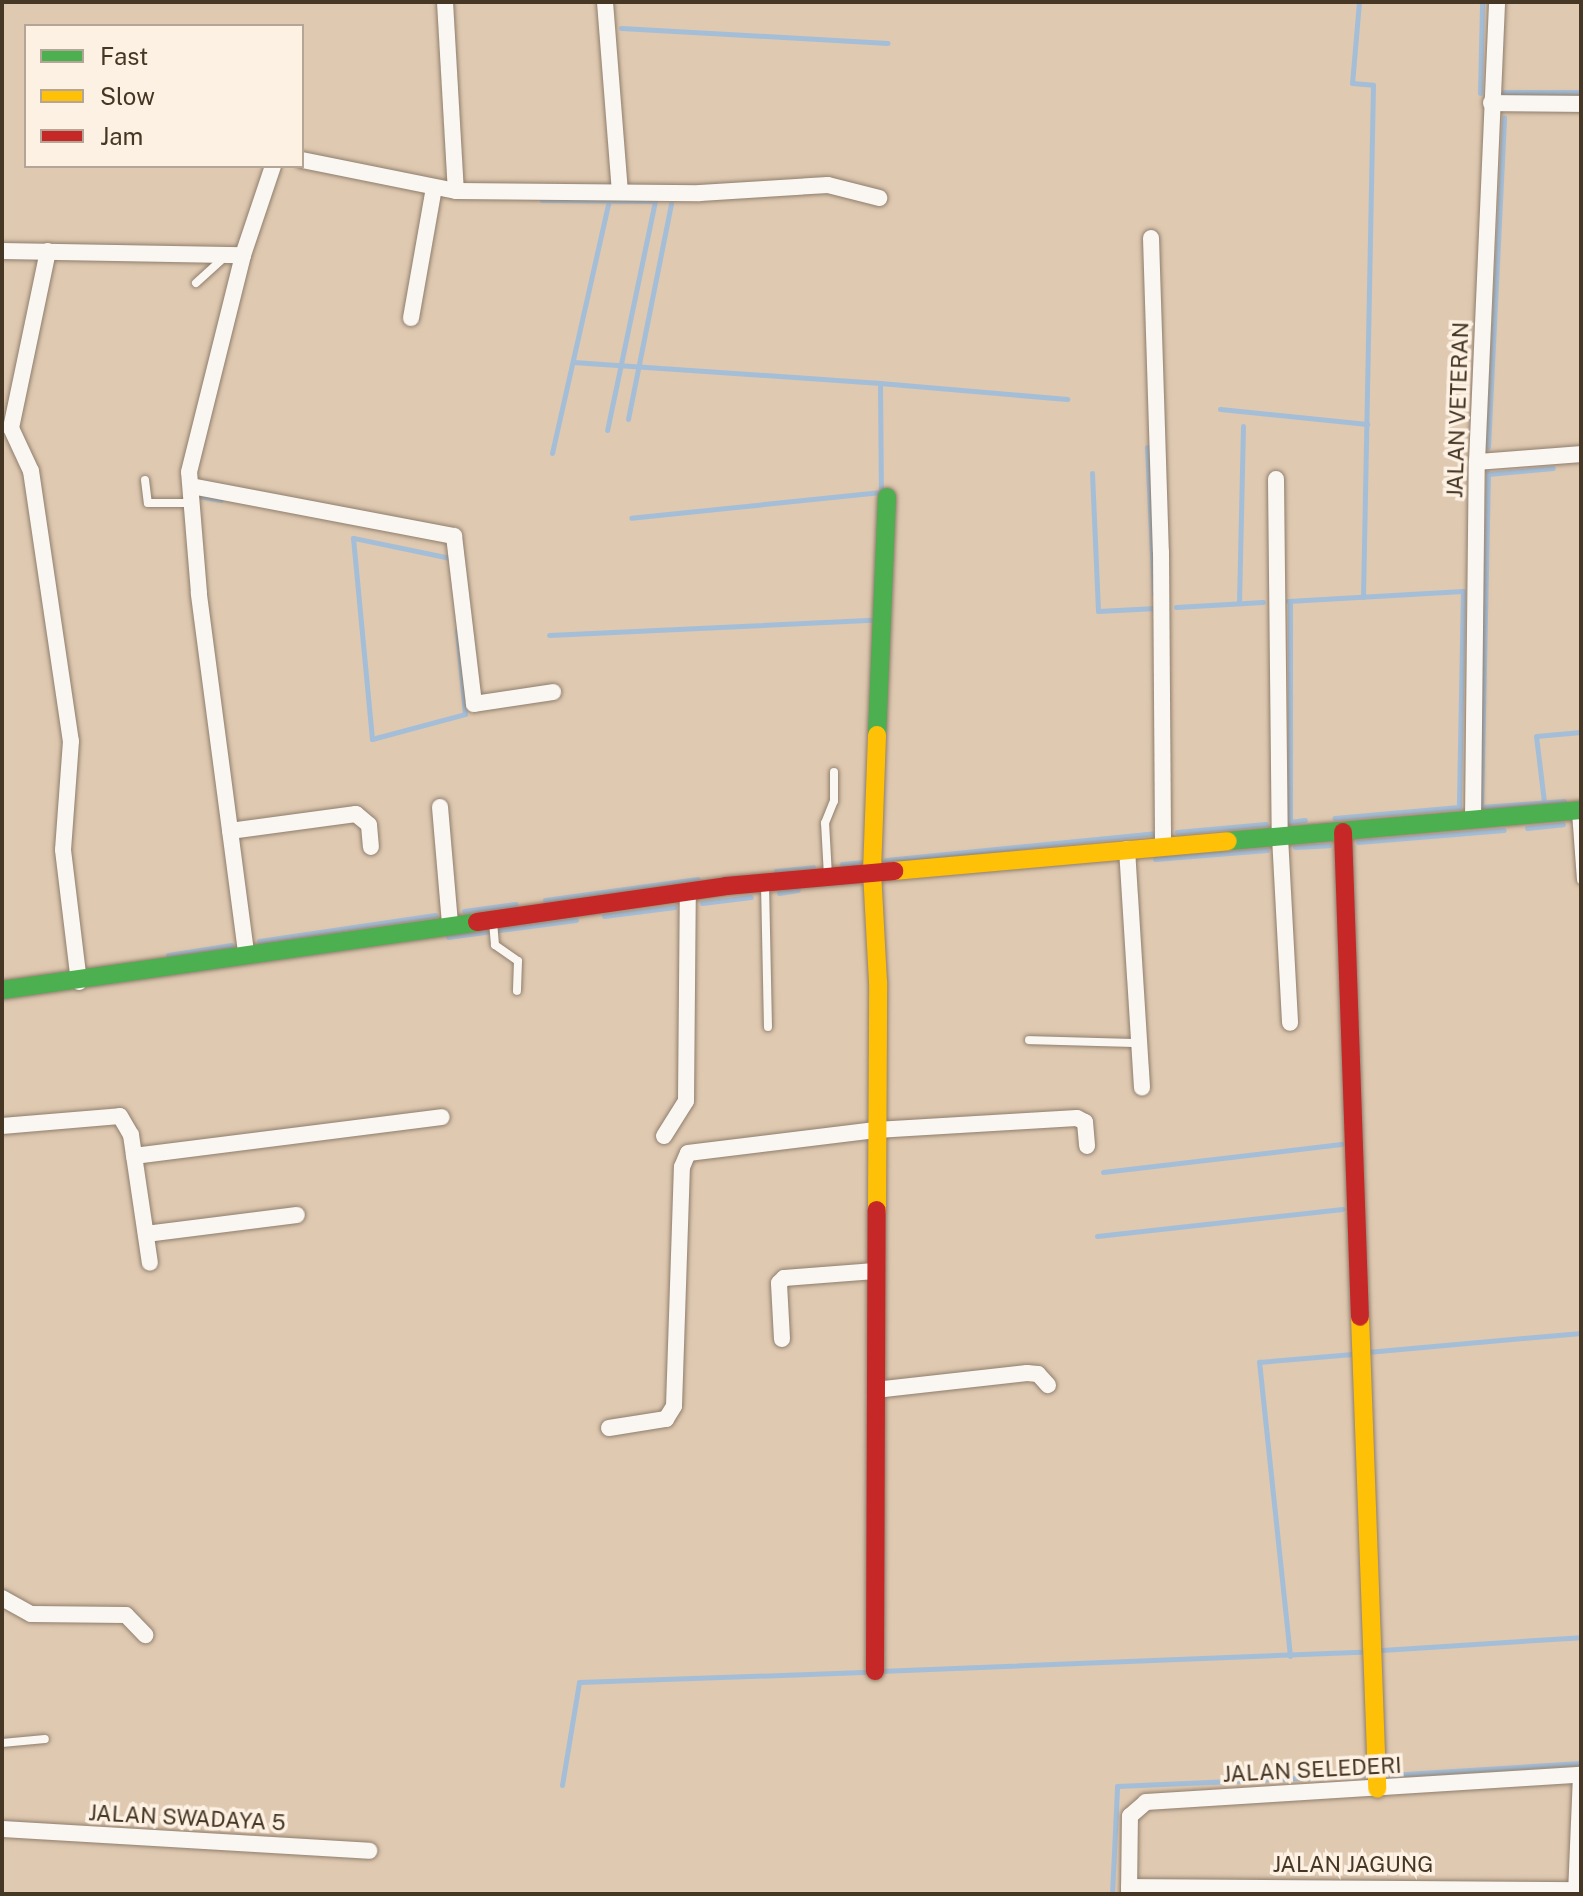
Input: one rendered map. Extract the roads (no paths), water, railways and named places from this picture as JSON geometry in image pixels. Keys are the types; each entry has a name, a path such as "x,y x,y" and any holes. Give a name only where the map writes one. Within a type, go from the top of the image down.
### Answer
{"street":[{"path":"445,2 456,191"},
{"path":"605,2 620,191"},
{"name":"JALAN VETERAN","path":"1473,820 1477,462 1497,2"},
{"path":"1491,103 1581,104"},
{"path":"304,160 456,191 747,192 828,185 879,198"},
{"path":"246,952 191,494 191,454 235,255 272,168"},
{"path":"411,318 434,188"},
{"path":"1151,238 1161,552 1163,846"},
{"path":"2,251 235,255"},
{"path":"48,251 11,428 31,471 71,741 63,850 79,982"},
{"path":"1477,462 1581,454"},
{"path":"1276,479 1280,837 1290,1023"},
{"path":"191,494 454,536 474,704 553,692"},
{"path":"875,1671 878,982 872,872 887,497"},
{"path":"440,807 450,924"},
{"path":"2,990 79,982 246,952 688,891 1127,849 1579,811"},
{"path":"230,831 356,814 369,825 371,847"},
{"path":"1343,832 1377,1789"},
{"path":"1127,849 1142,1088"},
{"path":"664,1136 686,1101 688,891"},
{"path":"2,1126 113,1112 127,1124 150,1263"},
{"path":"134,1156 442,1117"},
{"path":"609,1428 666,1419 674,1406 683,1156 876,1130 1077,1118 1085,1122 1087,1146"},
{"path":"146,1234 297,1215"},
{"path":"782,1339 779,1283 784,1278 875,1271"},
{"path":"875,1390 1027,1373 1038,1374 1048,1385"},
{"path":"2,1598 31,1614 126,1615 145,1635"},
{"path":"1576,1892 1581,1775"},
{"name":"JALAN SELEDERI","path":"1129,1891 1130,1816 1141,1804 1581,1775"},
{"name":"JALAN SWADAYA 5","path":"2,1829 369,1851"},
{"name":"JALAN JAGUNG","path":"1129,1891 1576,1892"}],"lane":[{"path":"196,283 235,255"},
{"path":"145,480 148,503 191,494"},
{"path":"828,876 825,823 834,801 834,772"},
{"path":"1579,811 1581,880"},
{"path":"765,883 768,1027"},
{"path":"492,918 495,945 518,961 517,991"},
{"path":"1029,1040 1139,1043"},
{"path":"2,1743 45,1739"}],"waterway":[{"path":"1359,2 1352,83 1373,85 1363,597"},
{"path":"1480,93 1482,2"},
{"path":"621,28 888,43"},
{"path":"1503,92 1581,92"},
{"path":"1488,447 1504,117"},
{"path":"542,200 655,201 607,430"},
{"path":"552,453 609,201"},
{"path":"628,419 671,203"},
{"path":"573,362 880,383 881,492 631,518"},
{"path":"880,383 1067,399"},
{"path":"1220,409 1367,424"},
{"path":"1239,603 1243,426"},
{"path":"1147,447 1154,594"},
{"path":"1488,474 1553,468"},
{"path":"1092,473 1098,611 1156,608"},
{"path":"1488,473 1481,807 1564,801"},
{"path":"198,496 221,500"},
{"path":"450,558 353,538 372,739 465,714 457,630"},
{"path":"1288,601 1463,591 1459,807 1334,818"},
{"path":"1290,601 1290,822"},
{"path":"1176,607 1263,602"},
{"path":"549,635 873,620"},
{"path":"1544,802 1536,736 1581,732"},
{"path":"1289,822 1305,820"},
{"path":"1177,832 1266,824"},
{"path":"1527,828 1563,824"},
{"path":"1358,842 1504,830"},
{"path":"886,860 1158,833"},
{"path":"1295,847 1329,845"},
{"path":"1155,859 1267,850"},
{"path":"842,864 864,862"},
{"path":"776,871 813,867"},
{"path":"545,900 698,879"},
{"path":"779,893 798,890"},
{"path":"702,903 751,897"},
{"path":"464,911 516,904"},
{"path":"604,916 674,907"},
{"path":"259,941 435,915"},
{"path":"448,937 576,920"},
{"path":"168,955 231,945"},
{"path":"1103,1172 1341,1144"},
{"path":"1097,1236 1343,1209"},
{"path":"1367,1352 1581,1333 1581,1338"},
{"path":"1290,1656 1259,1362 1353,1354"},
{"path":"1382,1650 1581,1637"},
{"path":"880,1671 1361,1652"},
{"path":"562,1785 579,1682 870,1672"},
{"path":"1389,1775 1581,1763"},
{"path":"1112,1894 1117,1786 1367,1775"}]}
